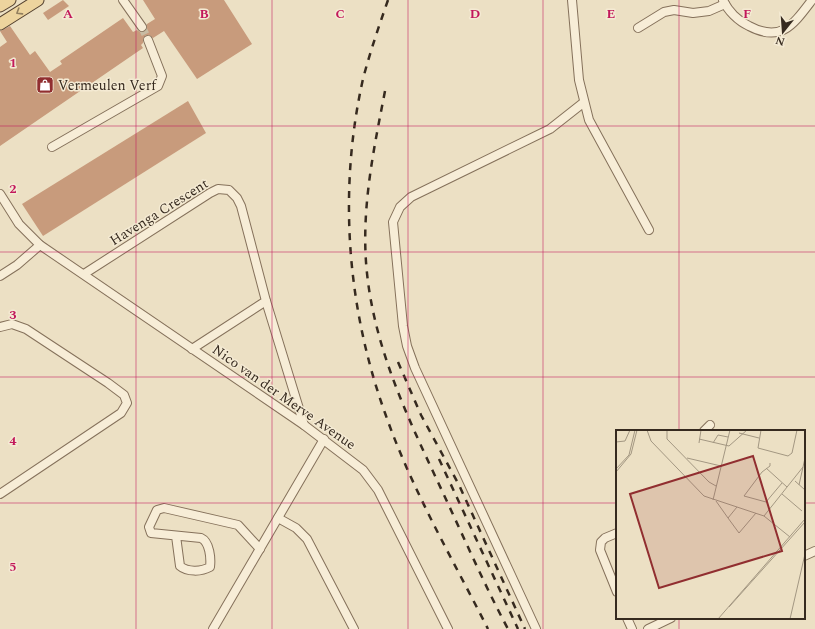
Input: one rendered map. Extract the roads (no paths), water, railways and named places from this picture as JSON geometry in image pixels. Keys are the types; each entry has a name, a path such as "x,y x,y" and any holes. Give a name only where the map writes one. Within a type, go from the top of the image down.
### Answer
{"main road":[{"path":"0,6 10,0"},
{"path":"0,24 38,0"}],"street":[{"path":"123,0 142,27"},
{"path":"572,0 579,80 588,120 649,230"},
{"path":"638,28 664,12 674,10 693,13 709,11 724,2 736,18 746,25 764,33 773,34 792,24 812,0"},
{"path":"52,147 158,86 162,76 148,40"},
{"path":"536,629 415,368 407,346 403,326 393,222 400,207 411,197 550,129 583,103"},
{"name":"Havenga Crescent","path":"84,274 214,190 223,189 233,193 241,206 266,302 304,425"},
{"name":"Nico van der Merve Avenue","path":"0,194 19,224 40,245 304,425 356,464 371,479 448,629"},
{"path":"0,276 17,265 40,245"},
{"path":"192,349 266,302"},
{"path":"0,327 12,324 26,329 108,383 124,395 127,403 121,413 0,494"},
{"path":"213,629 324,439"},
{"path":"176,536 180,566 188,570 202,570 210,567 207,543 204,540 176,536 153,534 149,531 152,517 157,510 164,508 238,525 260,549"},
{"path":"278,518 296,528 307,539 354,629"},
{"path":"616,533 600,542 600,550 616,590"},
{"path":"805,556 815,551"},
{"path":"627,619 632,629"},
{"path":"648,629 669,619"}],"tunnel":[{"path":"142,27 148,40"}],"railway":[{"path":"388,0 363,79 355,121 349,206 350,248 355,290 362,332 372,373 395,441 420,496 488,629"},
{"path":"385,91 367,197 365,240 370,293 376,323 394,382 418,439 475,563 508,629"},
{"path":"398,362 421,415 459,485 525,629"},
{"path":"439,459 518,629"}],"place":[{"name":"Vermeulen Verf","path":"45,85"}]}
